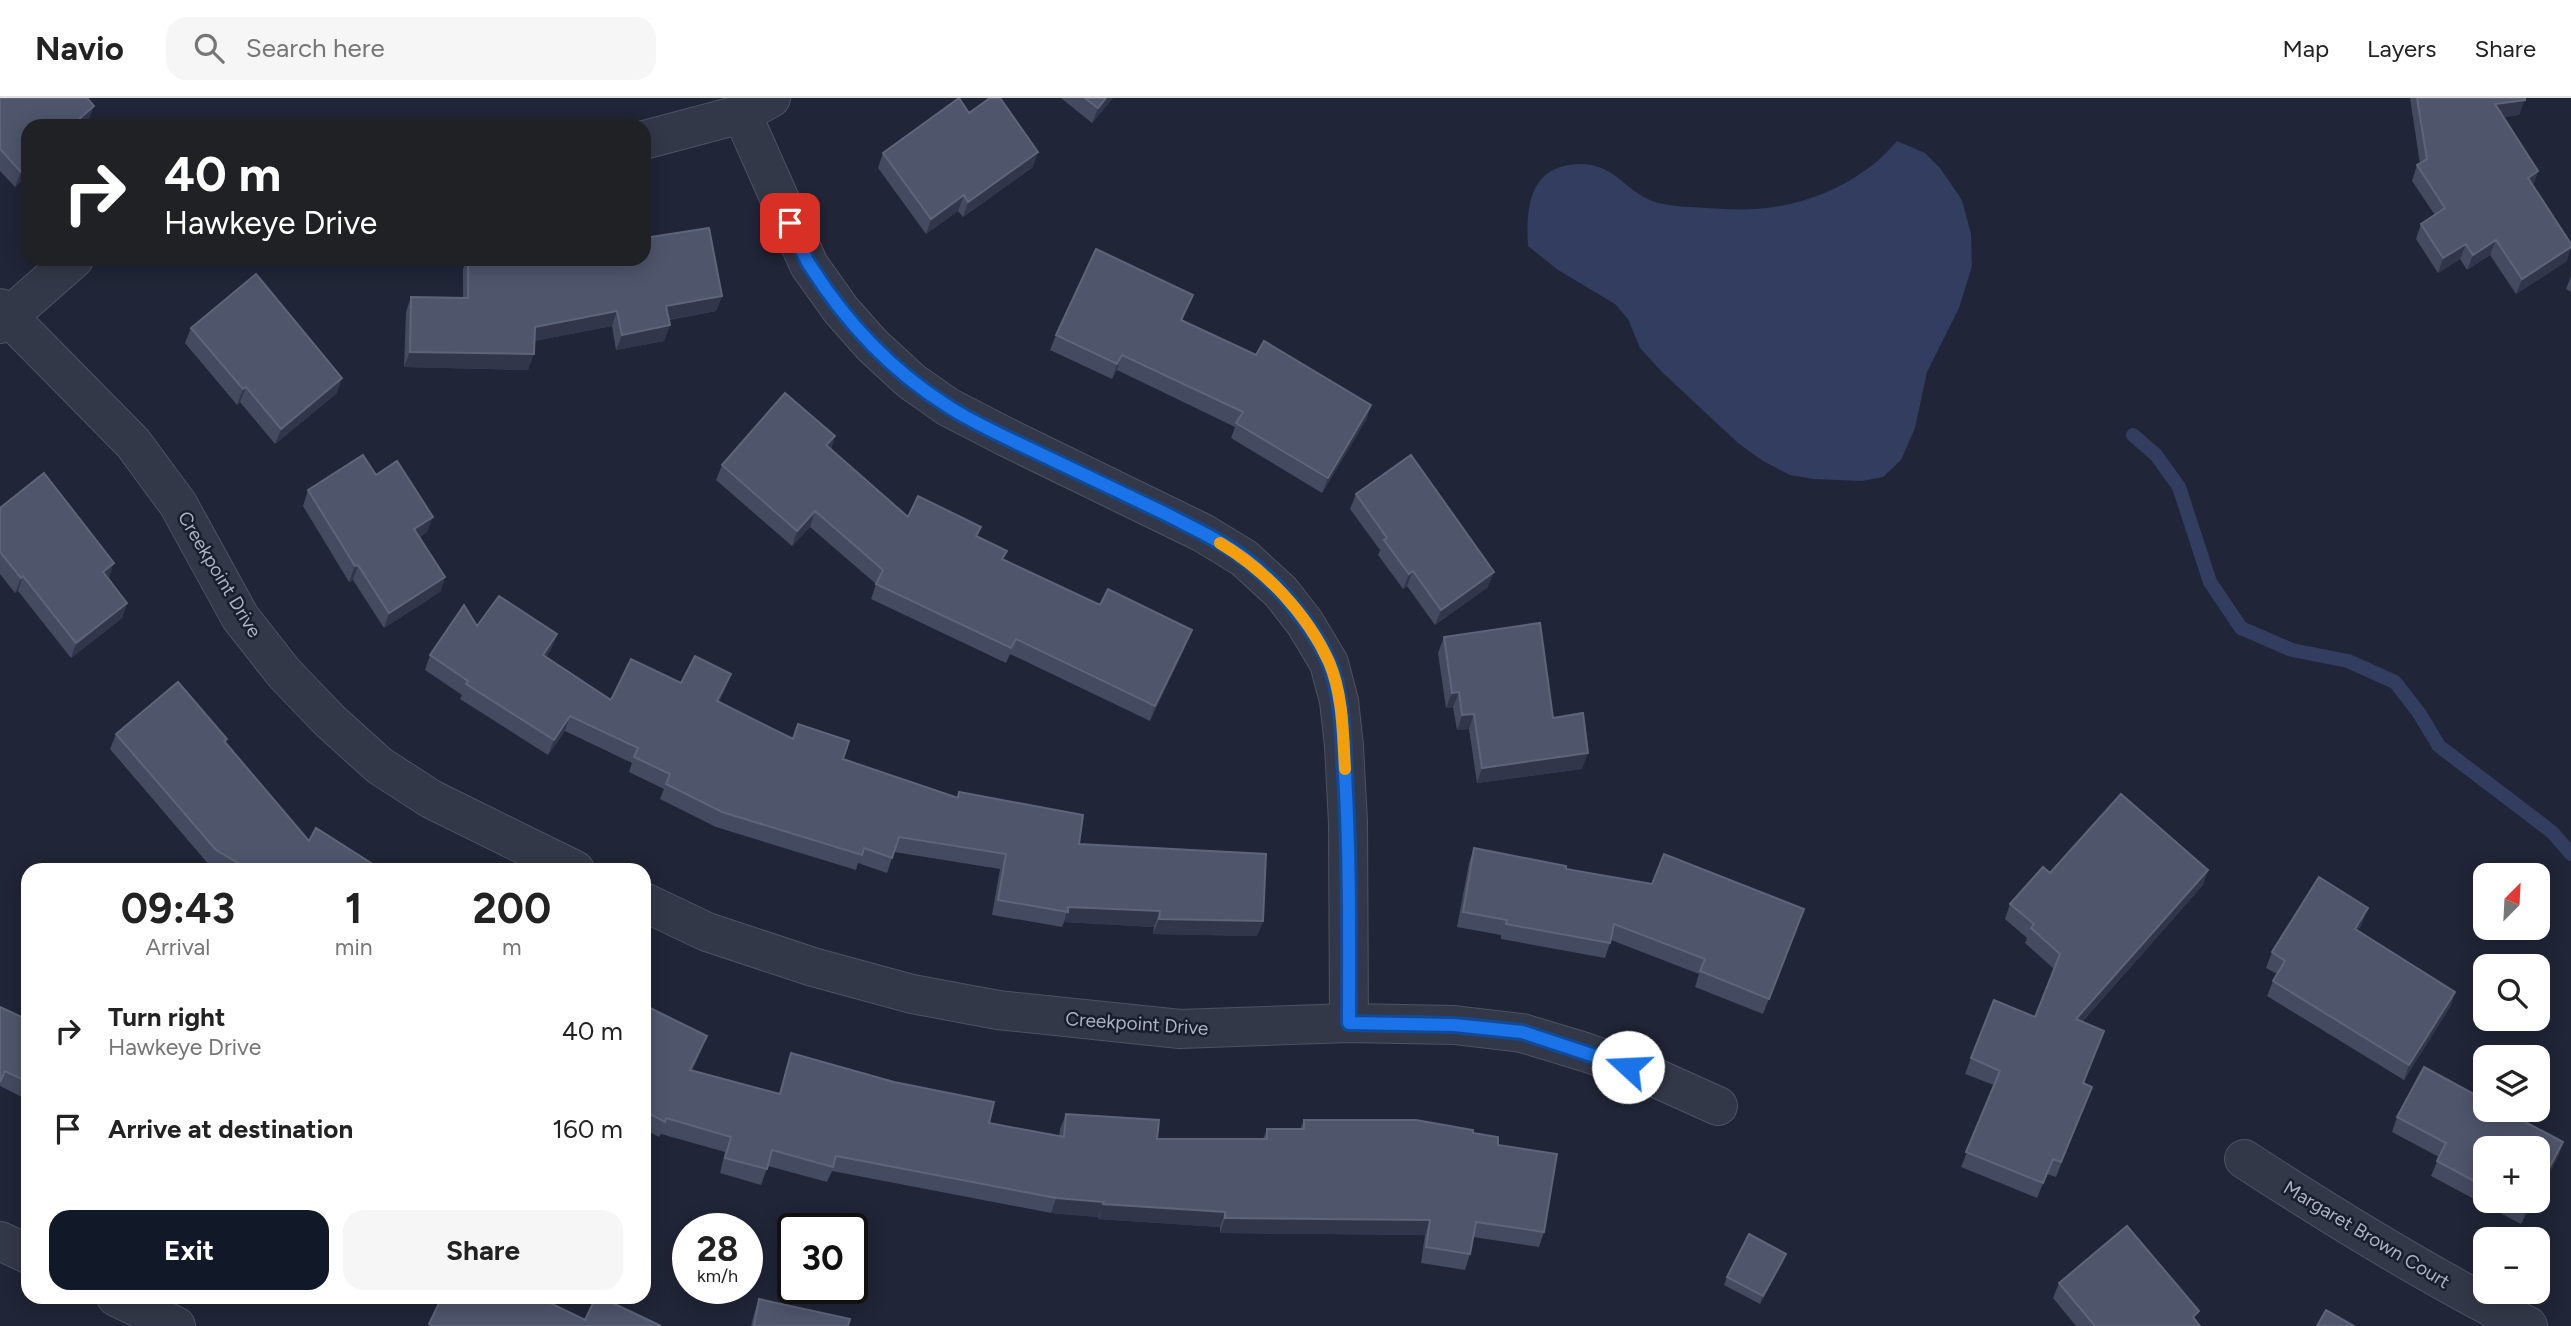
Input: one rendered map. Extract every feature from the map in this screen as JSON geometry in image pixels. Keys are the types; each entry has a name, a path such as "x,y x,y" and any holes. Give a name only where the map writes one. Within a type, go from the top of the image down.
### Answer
{"street":[{"path":"651,138 757,106 809,265 872,345 911,381 948,407 1008,439 1191,527 1244,558 1281,592 1305,623 1329,663 1339,701 1348,823 1349,1023"},
{"path":"3,316 65,266"},
{"name":"Creekpoint Drive","path":"3,316 133,443 178,504 240,617 284,673 330,721 380,766 431,799 561,863"},
{"name":"Creekpoint Drive","path":"651,905 707,932 813,967 912,993 998,1010 1180,1029 1349,1023 1454,1025 1522,1032 1649,1075 1718,1106"},
{"name":"Margaret Brown Court","path":"2244,1159 2333,1217 2528,1326"},
{"path":"0,1241 21,1251"},
{"path":"130,1304 176,1326"}],"water":[{"path":"1897,141 1925,153 1940,168 1962,200 1971,234 1972,266 1959,308 1927,372 1915,428 1901,460 1883,477 1862,481 1813,479 1790,475 1763,461 1738,443 1662,372 1640,348 1628,319 1615,304 1558,270 1528,246 1528,217 1534,191 1550,172 1563,166 1580,164 1604,169 1638,194 1665,204 1756,209 1795,203 1834,189 1868,168"}],"building":[{"path":"0,98 87,98 94,106 79,119 21,119 21,172 0,149"},
{"path":"959,98 969,113 990,98 1000,98 1038,152 968,202 964,195 931,219 883,153"},
{"path":"1085,98 1106,98 1098,108"},
{"path":"2417,98 2525,98 2495,104 2538,171 2528,178 2571,247 2522,279 2496,240 2473,255 2466,244 2443,258 2421,224 2445,208 2417,165 2427,159"},
{"path":"709,228 722,296 666,306 670,325 622,335 617,311 535,327 534,354 410,352 411,297 468,298 468,266 651,266 651,237"},
{"path":"1096,249 1193,295 1181,320 1256,355 1264,341 1371,405 1328,478 1236,423 1243,412 1122,355 1117,364 1056,335"},
{"path":"256,274 342,378 281,429 191,328"},
{"path":"785,393 835,436 826,445 908,517 918,496 981,527 976,536 1007,551 1002,559 1100,605 1108,589 1192,630 1155,706 1016,639 1011,648 876,584 883,570 815,511 797,531 722,465"},
{"path":"363,455 376,475 397,461 433,517 414,529 445,577 389,613 358,565 355,566 308,490"},
{"path":"1411,455 1494,572 1441,610 1413,571 1409,574 1384,540 1387,538 1356,494"},
{"path":"44,473 114,563 103,572 127,603 76,643 23,576 21,578 0,552 0,508"},
{"path":"499,596 557,634 543,655 611,700 631,659 681,683 695,656 731,674 717,701 793,739 798,724 849,741 843,759 958,798 959,792 1083,815 1079,844 1266,854 1263,921 1159,919 1160,911 1068,907 1068,912 998,900 1006,854 899,837 892,858 864,848 862,855 722,812 666,784 670,774 634,757 638,748 570,716 554,740 466,684 468,681 430,655 464,605 477,626"},
{"path":"1540,623 1553,718 1583,713 1588,753 1482,768 1474,714 1462,715 1459,692 1452,693 1444,637"},
{"path":"178,682 309,841 316,828 371,863 238,863 216,850 116,734"},
{"path":"2121,794 2208,870 2076,1019 2104,1031 2083,1083 2092,1087 2061,1162 2053,1159 2043,1183 1966,1152 2000,1071 1971,1058 1994,1000 2035,1017 2060,954 2031,928 2034,924 2010,904 2043,867 2050,873"},
{"path":"1474,848 1566,866 1566,869 1652,884 1664,854 1804,909 1769,999 1700,971 1705,959 1614,924 1610,943 1506,924 1507,920 1463,912"},
{"path":"2319,877 2368,908 2355,929 2455,992 2409,1065 2273,981 2285,961 2272,952"},
{"path":"0,1007 21,1017 21,1079 5,1071 0,1082"},
{"path":"651,1008 707,1036 690,1070 780,1094 791,1053 894,1082 994,1102 989,1123 1064,1137 1066,1114 1159,1120 1157,1139 1267,1139 1267,1129 1304,1129 1304,1120 1416,1120 1498,1137 1498,1145 1557,1154 1544,1232 1476,1222 1470,1254 1426,1247 1430,1220 1225,1218 1225,1212 1056,1198 836,1156 833,1167 772,1150 767,1169 725,1158 731,1137 666,1118 665,1122 651,1115"},
{"path":"2424,1067 2473,1094 2473,1122 2526,1122 2563,1142 2550,1166 2550,1136 2473,1136 2473,1180 2437,1161 2446,1143 2397,1117"},
{"path":"2127,1226 2199,1311 2193,1317 2200,1326 2095,1326 2059,1283"},
{"path":"1749,1234 1786,1254 1763,1296 1727,1277"},
{"path":"763,1300 850,1319 848,1326 754,1326 758,1304 763,1304"},
{"path":"439,1304 552,1304 585,1320 593,1304 615,1304 661,1326 433,1326 429,1324"},
{"path":"2326,1310 2354,1326 2317,1326"}],"waterway":[{"path":"2133,435 2156,455 2179,487 2210,582 2241,628 2292,650 2348,661 2395,682 2419,713 2439,746 2552,832 2571,854"}],"slow traffic":[{"path":"1220,543 1244,558 1281,592 1305,623 1329,663 1339,701 1345,769"}],"route":[{"path":"790,223 809,265 842,310 872,345 911,381 948,407 1008,439 1180,521 1223,545 1244,558 1281,592 1305,623 1329,663 1339,701 1344,746 1348,823 1349,1023 1454,1025 1522,1032 1628,1067"}]}
